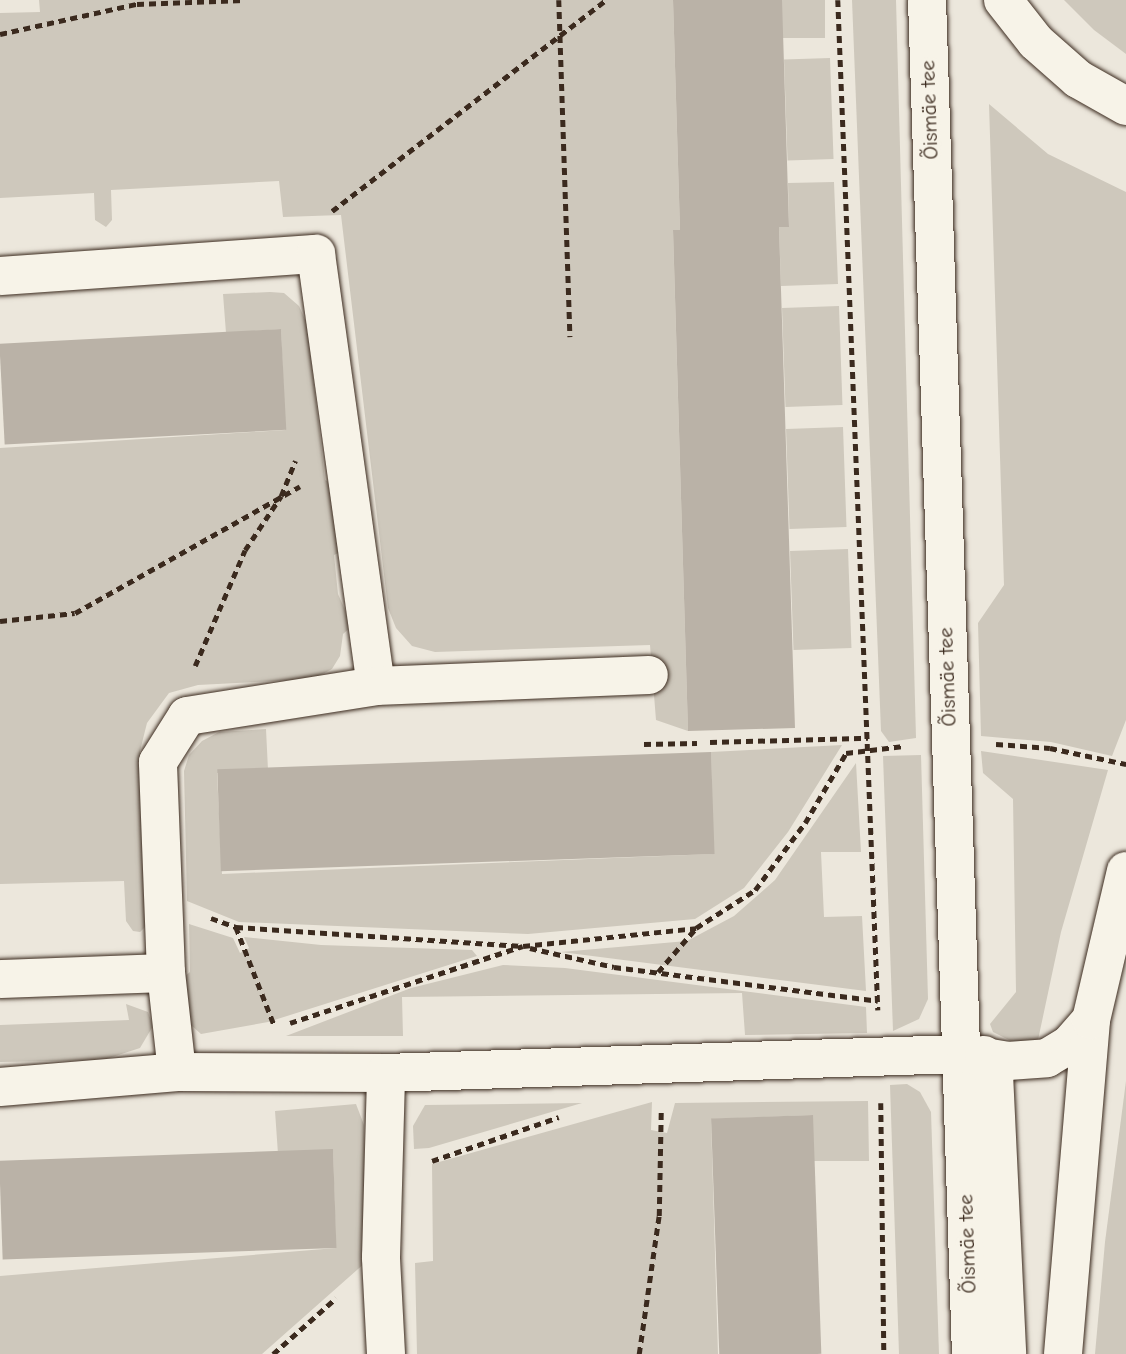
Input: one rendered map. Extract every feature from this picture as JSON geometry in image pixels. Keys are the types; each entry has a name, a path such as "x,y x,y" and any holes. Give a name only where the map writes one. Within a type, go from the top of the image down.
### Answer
{"street":[{"name":"Õismäe tee","path":"927,0 949,745 971,1054 971,1354"},
{"path":"1003,0 1036,42 1061,64 1126,106"},
{"path":"0,276 316,254 376,685"},
{"path":"177,1072 166,974 158,762 187,716 376,685 649,675"},
{"path":"1063,1354 1091,1020 1126,871"},
{"path":"0,979 166,974"},
{"path":"0,1087 177,1072 386,1073 971,1054 1008,1061 1047,1058 1069,1045 1091,1020"},
{"path":"971,1054 994,1074 1007,1354"},
{"path":"386,1073 381,1257 386,1354"}],"path":[{"path":"0,34 137,4 244,0"},
{"path":"559,0 570,337"},
{"path":"316,254 328,215 606,0"},
{"path":"838,0 881,1058 884,1354"},
{"path":"192,673 245,550 281,496 299,449"},
{"path":"0,621 75,613 281,496 345,463"},
{"path":"710,742 868,738"},
{"path":"643,744 697,743"},
{"path":"657,973 696,928 755,890 805,823 846,753 870,748 949,745 1050,748 1126,764"},
{"path":"163,889 190,911 236,927 523,946 657,973 878,1001"},
{"path":"236,927 275,1027 282,1073"},
{"path":"275,1027 523,946 696,928"},
{"path":"639,1354 659,1216 663,1065"},
{"path":"425,1174 431,1162 569,1114"},
{"path":"273,1354 381,1257"}],"shaded area":[{"path":"39,0 673,0 680,230 673,231 688,731 656,720 650,645 435,652 412,646 396,628 388,608 341,215 283,217 279,181 111,190 112,220 106,227 95,220 94,193 0,198 0,13 40,12"},
{"path":"782,0 825,0 825,38 782,38"},
{"path":"852,0 896,0 916,738 889,742 881,731"},
{"path":"1064,0 1126,0 1126,54 1094,30"},
{"path":"830,58 834,159 788,161 784,60"},
{"path":"989,104 1048,154 1126,192 1126,720 1112,756 1051,742 981,736 978,623 1004,585"},
{"path":"834,182 838,284 781,286 779,227 789,227 788,183"},
{"path":"284,293 299,306 307,324 325,480 342,490 345,550 334,555 338,594 352,626 343,634 340,656 332,669 313,679 198,685 169,693 147,723 140,751 147,925 140,932 133,931 126,921 124,881 0,884 0,448 285,430 281,329 226,333 223,294"},
{"path":"839,306 842,405 785,407 782,308"},
{"path":"843,427 846,527 790,529 786,429"},
{"path":"848,549 851,648 793,650 790,551"},
{"path":"266,729 268,770 217,773 222,874 713,854 711,752 842,745 788,832 744,888 695,919 528,934 239,922 187,901 184,771 189,755 202,741 219,732"},
{"path":"981,751 1108,770 1061,932 1038,1040 1015,1043 993,1032 990,1024 1016,992 1013,799 983,773"},
{"path":"921,755 928,999 919,1019 893,1031 883,756"},
{"path":"856,763 861,852 821,852 824,917 862,916 866,991 561,952 687,941 734,916 775,880"},
{"path":"189,924 233,938 240,953 249,948 244,937 321,945 472,950 477,956 268,1022 201,1034 182,1017 178,982 190,972"},
{"path":"503,965 565,968 866,1007 867,1033 745,1035 742,993 402,997 403,1036 286,1036 411,988"},
{"path":"126,1004 148,1012 153,1026 140,1048 103,1060 0,1062 0,1025 129,1020"},
{"path":"1126,1081 1126,1354 1095,1354 1105,1242"},
{"path":"907,1084 920,1092 931,1112 939,1354 899,1354 890,1085"},
{"path":"868,1101 869,1161 814,1161 812,1115 711,1119 718,1354 417,1354 415,1263 433,1261 432,1164 652,1102 651,1130 667,1133 675,1103"},
{"path":"582,1103 429,1148 414,1149 413,1126 425,1105"},
{"path":"356,1104 364,1125 366,1262 262,1354 0,1354 0,1276 336,1248 333,1150 278,1154 275,1111"}],"building":[{"path":"673,0 782,0 789,227 779,227 795,728 688,731 673,230 680,230"},
{"path":"281,329 286,430 5,445 0,344"},
{"path":"711,752 715,854 221,871 217,769"},
{"path":"813,1115 821,1354 719,1354 711,1119"},
{"path":"333,1149 336,1248 3,1260 0,1161"}]}
